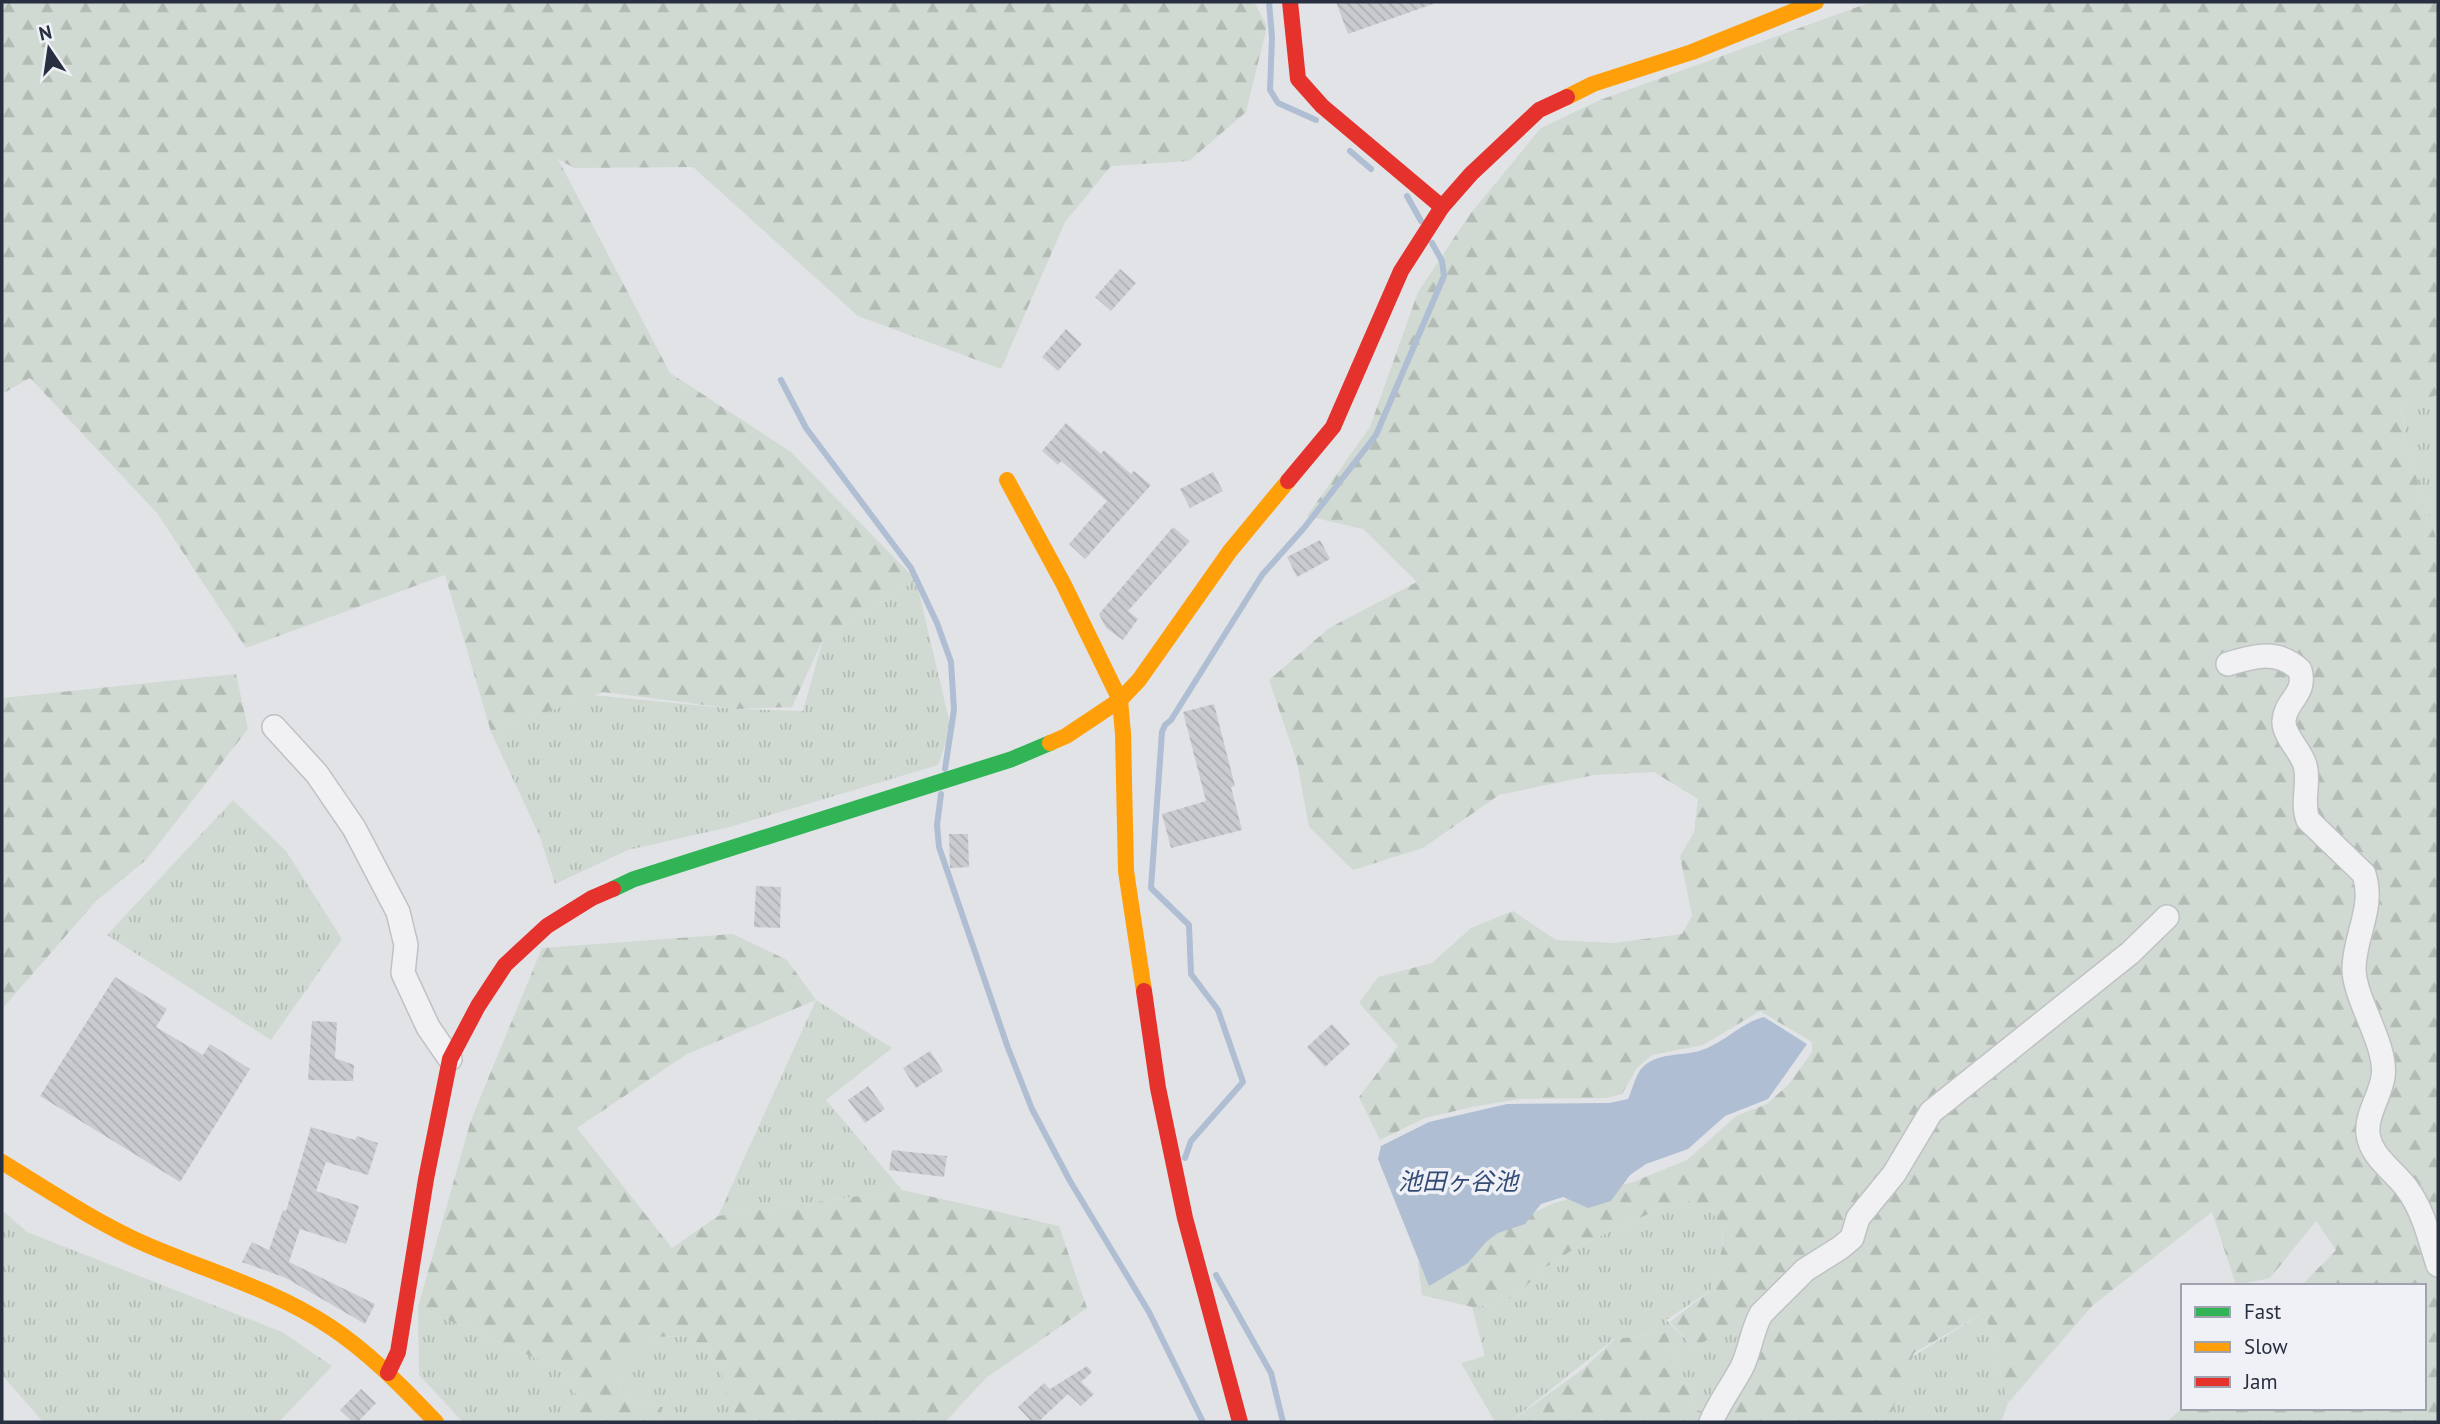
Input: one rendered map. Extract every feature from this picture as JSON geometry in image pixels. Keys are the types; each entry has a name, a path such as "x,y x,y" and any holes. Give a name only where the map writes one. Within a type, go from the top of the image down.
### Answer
{"street":[{"path":"1290,2 1298,79 1322,106 1442,207"},
{"path":"388,1373 398,1352 426,1179 450,1059 478,1006 505,965 547,926 592,898 634,879 1012,759 1066,736 1119,700 1139,680 1230,551 1333,428 1401,271 1442,207 1471,174 1539,110 1593,84 1692,51 1816,2"},
{"path":"1007,480 1063,583 1119,700 1123,734 1126,871 1158,1088 1185,1218 1240,1422"},
{"path":"2228,664 2267,654 2280,657 2300,670 2301,688 2284,722 2300,752 2307,773 2305,812 2308,820 2364,874 2368,887 2369,901 2354,971 2372,1025 2384,1076 2370,1117 2368,1135 2376,1155 2409,1191 2428,1231 2438,1265"},
{"path":"274,727 317,774 355,828 397,912 406,945 403,972 428,1027 450,1059"},
{"path":"1711,1422 1742,1367 1762,1314 1805,1270 1852,1238 1858,1218 1894,1174 1931,1112 2120,961 2167,917"},
{"path":"2,1162 77,1208 142,1243 249,1287 276,1295 331,1327 388,1373 436,1422"}],"green space":[{"path":"2,2 1254,2 1267,26 1246,112 1189,161 1111,166 1065,222 1001,369 858,316 693,167 574,168 558,159 670,373 791,452 916,580 823,639 792,707 736,709 603,692 491,732 445,575 246,648 157,513 30,378 2,394"},
{"path":"1871,2 2438,2 2438,395 2401,405 2407,448 2438,538 2438,1422 2167,1422 2181,1409 2426,1410 2426,1284 2303,1284 2336,1250 2316,1221 2270,1278 2236,1284 2212,1212 2092,1306 2008,1403 1985,1312 1914,1353 1888,1422 1510,1422 1583,1369 1615,1339 1666,1333 1697,1410 1721,1416 1744,1399 1749,1372 1733,1323 1695,1348 1670,1322 1711,1290 1723,1245 1723,1231 1712,1211 1689,1201 1659,1209 1577,1247 1543,1269 1516,1296 1494,1305 1472,1307 1422,1295 1418,1263 1470,1253 1496,1230 1554,1203 1633,1182 1687,1160 1736,1116 1767,1104 1789,1084 1812,1052 1812,1042 1760,1011 1703,1045 1652,1055 1637,1068 1622,1094 1606,1098 1520,1099 1472,1107 1425,1118 1380,1140 1359,1097 1398,1046 1359,1003 1378,977 1432,963 1471,928 1513,911 1556,940 1614,943 1682,934 1692,916 1680,856 1694,832 1698,799 1654,772 1594,775 1499,795 1423,848 1353,870 1309,827 1297,762 1269,680 1329,628 1417,582 1363,529 1307,516 1370,427 1418,292 1470,214 1541,128 1600,100"},
{"path":"2438,395 2436,538 2407,448 2401,404"},
{"path":"916,580 951,728 938,765 730,827 628,850 555,884 540,837 491,732 593,695 736,709 803,711 823,639"},
{"path":"236,674 248,729 147,859 96,901 2,1009 2,698"},
{"path":"233,800 286,851 342,939 271,1040 107,935"},
{"path":"733,934 787,960 816,1000 687,1054 577,1128 672,1248 718,1216 902,1190 1059,1226 1087,1308 986,1378 945,1422 732,1422 720,1364 690,1336 653,1337 634,1346 618,1379 628,1401 663,1407 657,1422 580,1422 580,1400 560,1369 418,1307 471,1120 542,948"},
{"path":"816,1000 892,1048 826,1100 902,1190 718,1216"},
{"path":"1689,1201 1708,1209 1722,1227 1720,1260 1711,1290 1666,1320 1695,1348 1733,1322 1749,1372 1745,1399 1721,1416 1697,1410 1666,1333 1614,1339 1510,1422 1495,1422 1461,1363 1485,1356 1472,1307 1494,1305 1516,1296 1543,1269 1577,1247 1659,1209"},
{"path":"2,1210 27,1232 282,1332 332,1366 279,1422 43,1422 2,1375"},
{"path":"418,1307 560,1369 580,1400 580,1422 463,1422 419,1375"},
{"path":"1985,1312 2008,1403 2001,1422 1886,1422 1907,1360"},
{"path":"690,1336 720,1364 736,1422 657,1422 662,1407 628,1401 618,1379 629,1344 653,1337"}],"water":[{"name":"池田ヶ谷池","path":"1764,1017 1807,1044 1768,1099 1725,1116 1688,1149 1646,1164 1630,1175 1611,1201 1588,1208 1563,1197 1541,1204 1525,1224 1498,1233 1486,1242 1468,1263 1429,1286 1378,1159 1381,1146 1429,1122 1507,1104 1609,1103 1628,1099 1639,1072 1647,1063 1662,1057 1702,1050"}],"building":[{"path":"1336,2 1432,2 1433,4 1348,34"},
{"path":"1120,269 1136,283 1111,311 1095,297"},
{"path":"1066,329 1082,344 1058,371 1042,357"},
{"path":"1066,423 1101,454 1104,450 1131,474 1134,471 1151,485 1085,559 1069,544 1107,501 1061,461 1058,465 1042,451"},
{"path":"1213,472 1223,491 1190,508 1180,489"},
{"path":"1173,527 1190,541 1128,611 1138,619 1123,640 1106,628 1099,614"},
{"path":"1320,540 1330,559 1297,577 1287,557"},
{"path":"1214,704 1235,786 1231,787 1242,830 1171,848 1162,814 1206,801 1183,712"},
{"path":"949,834 968,834 969,867 950,868"},
{"path":"756,886 781,887 780,928 754,927"},
{"path":"115,977 167,1009 156,1027 203,1055 210,1044 250,1069 180,1182 40,1096"},
{"path":"312,1021 337,1022 335,1058 354,1065 353,1081 308,1080"},
{"path":"1332,1024 1350,1044 1325,1067 1307,1047"},
{"path":"930,1051 943,1071 916,1088 903,1068"},
{"path":"868,1086 885,1109 865,1123 848,1100"},
{"path":"311,1127 355,1140 357,1136 378,1143 368,1175 326,1162 316,1191 359,1206 346,1244 300,1229 289,1262 375,1304 365,1324 286,1278 242,1262 252,1242 269,1250 283,1210 286,1211"},
{"path":"892,1150 947,1156 944,1177 889,1170"},
{"path":"1087,1366 1092,1372 1081,1382 1094,1394 1081,1406 1068,1394 1038,1422 1032,1422 1018,1407 1044,1383 1050,1389"},
{"path":"361,1389 376,1403 358,1422 353,1422 340,1410"}],"waterway":[{"path":"1269,2 1272,37 1270,90 1278,103 1316,120"},
{"path":"1350,151 1371,169"},
{"path":"1407,196 1421,221"},
{"path":"1185,1158 1191,1141 1243,1082 1218,1010 1191,974 1189,925 1151,888 1162,732 1262,575 1304,528 1376,435 1444,276 1442,261 1432,243"},
{"path":"781,380 806,428 911,568 937,623 951,662 954,710 945,769"},
{"path":"941,794 937,825 939,847 1008,1048 1032,1109 1070,1181 1149,1312 1203,1422"},
{"path":"1216,1275 1271,1373 1283,1422"}],"traffic: fast":[{"path":"613,889 634,879 1012,759 1050,743"}],"traffic: slow":[{"path":"1567,97 1593,84 1692,52 1816,2"},
{"path":"1007,480 1063,583 1120,700 1126,871 1144,991"},
{"path":"1050,743 1066,736 1120,700 1139,680 1230,551 1288,481"},
{"path":"2,1162 126,1235 263,1291 308,1313 344,1336 372,1359 436,1422"}],"traffic: jam":[{"path":"1290,2 1298,79 1322,106 1442,207"},
{"path":"1288,481 1333,427 1401,271 1442,207 1471,174 1539,110 1567,97"},
{"path":"388,1373 398,1352 426,1179 450,1059 478,1006 505,965 547,926 592,898 613,889"},
{"path":"1144,991 1158,1088 1185,1218 1240,1422"}]}
